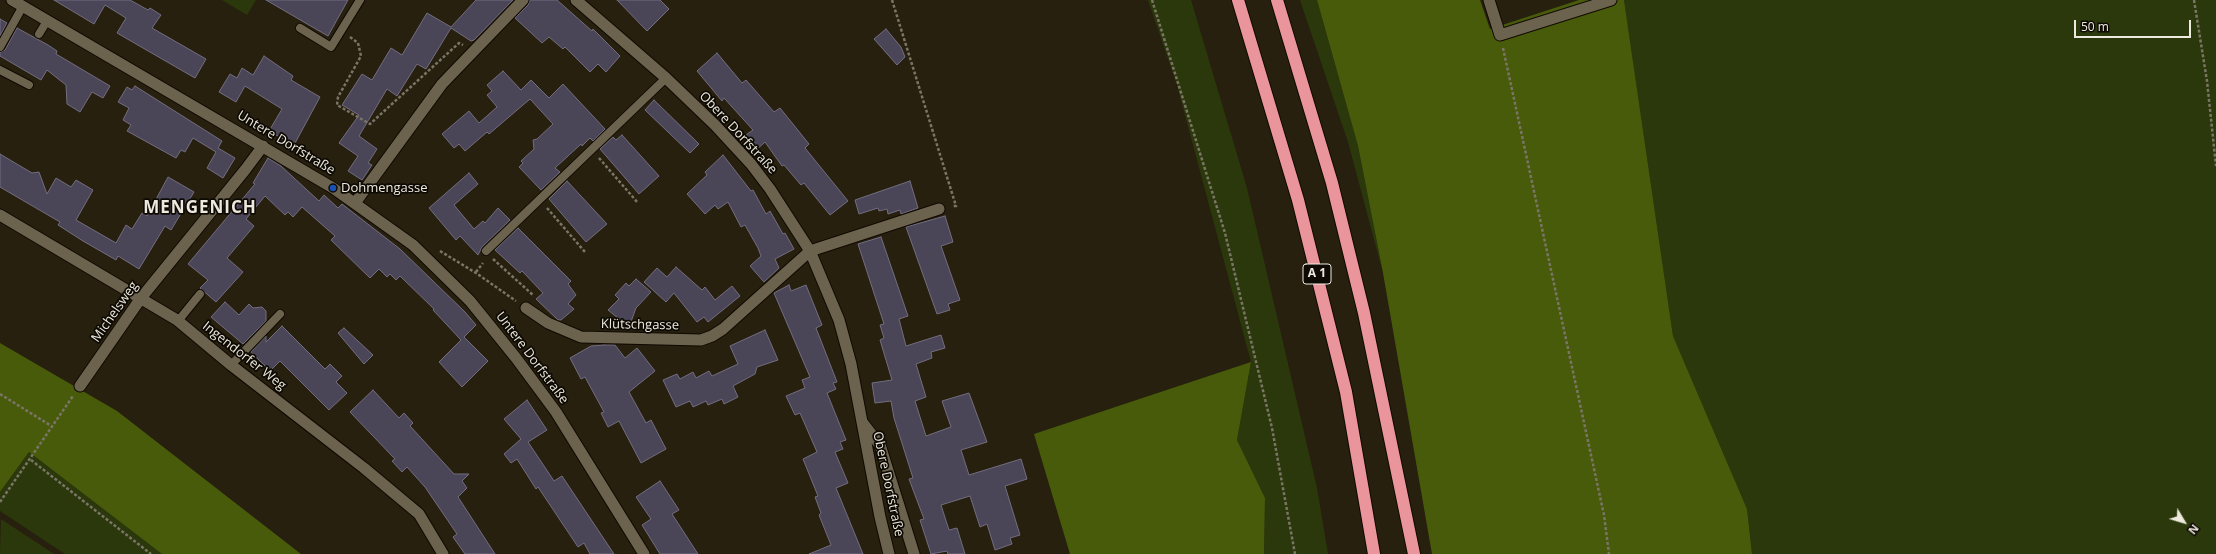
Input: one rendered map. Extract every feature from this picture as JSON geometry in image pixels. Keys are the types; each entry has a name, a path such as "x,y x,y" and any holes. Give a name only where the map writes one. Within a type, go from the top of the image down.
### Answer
{"highway":[{"name":"A 1","path":"1238,0 1298,200 1346,392 1374,554"},
{"path":"1277,0 1336,199 1364,313 1414,554"}],"street":[{"name":"Untere Dorfstraße","path":"12,0 333,188 413,246 470,301 516,358 556,412 644,554"},
{"path":"354,203 442,84 523,0"},
{"name":"Obere Dorfstraße","path":"576,0 666,78 715,125 751,164 786,212 810,251 839,320 851,364 889,554"},
{"path":"1489,0 1500,35 1611,0"},
{"name":"Michelsweg","path":"80,386 141,298 246,170 263,146"},
{"path":"810,251 939,209"},
{"name":"Ingendorfer Weg","path":"0,215 178,321 231,365 353,459 419,514 443,554"},
{"name":"Klütschgasse","path":"526,308 548,323 581,337 701,340 712,336 723,329 810,251"},
{"name":"Obere Dorfstraße","path":"861,420 880,445 914,554"}],"lane":[{"path":"300,28 331,47 360,0"},
{"path":"0,47 23,6"},
{"path":"40,34 47,21"},
{"path":"0,70 29,85"},
{"path":"486,251 666,78"},
{"path":"178,321 200,294"},
{"path":"231,365 280,314"}],"path":[{"path":"892,0 956,206 939,209"},
{"path":"1152,0 1225,233 1272,428 1295,554"},
{"path":"2194,0 2207,80 2216,166"},
{"path":"341,31 358,43 361,56 338,97 337,105 370,124 459,43 473,51"},
{"path":"1500,35 1601,499 1609,554"},
{"path":"592,150 638,203"},
{"path":"540,200 585,252"},
{"path":"458,262 526,308"},
{"path":"497,263 533,296"},
{"path":"0,502 31,460 80,386"},
{"path":"0,394 53,427"},
{"path":"31,460 151,554"}],"green space":[{"path":"222,0 256,0 247,15"},
{"path":"1148,0 1191,0 1247,188 1317,488 1328,554 1264,554 1265,498 1237,440 1251,362 1177,85"},
{"path":"1300,0 1317,0 1358,146 1383,273 1348,142"},
{"path":"1317,0 1480,0 1490,29 1579,0 1624,0 1673,336 1747,509 1752,554 1432,554 1383,273 1358,146"},
{"path":"1624,0 2216,0 2216,554 1752,554 1747,509 1673,336"},
{"path":"0,343 117,411 301,554 162,554 29,452 0,492"},
{"path":"1251,362 1237,440 1265,498 1264,554 1070,554 1034,434"},
{"path":"29,452 162,554 65,554 0,511 0,492"},
{"path":"1,519 54,554 0,554"}],"building":[{"path":"54,0 130,0 148,10 150,8 161,15 152,28 206,59 195,78 117,33 126,18 105,5 94,24"},
{"path":"266,0 348,0 328,36"},
{"path":"476,0 513,0 474,40 471,41 451,28 426,69 417,64 397,96 387,89 359,136 377,149 368,163 372,165 362,180 348,171 358,156 339,143 359,115 342,105 362,74 372,80 391,48 402,55 427,13 451,27"},
{"path":"530,0 557,0 592,31 593,29 620,56 606,72 598,64 590,72 565,47 563,49 549,37 542,43 515,18 528,5"},
{"path":"617,0 660,0 669,9 647,31"},
{"path":"0,19 7,23 0,36"},
{"path":"17,28 48,45 57,51 56,54 110,86 103,98 92,92 80,112 67,104 66,85 47,70 41,80 0,56 0,52 5,50"},
{"path":"886,29 901,47 905,57 897,65 874,39"},
{"path":"717,53 742,83 746,80 774,112 780,108 809,144 805,148 848,201 830,215 804,183 801,185 784,165 782,166 765,142 756,150 743,137 753,130 724,98 722,101 697,71"},
{"path":"264,56 293,76 291,80 320,97 294,145 269,131 282,109 245,86 236,102 219,92 230,74 237,78 242,68 253,75"},
{"path":"503,71 521,90 531,80 549,98 563,84 605,129 593,141 590,138 582,146 581,144 555,168 560,172 541,190 519,167 523,163 521,161 534,149 533,140 537,139 553,124 530,99 489,134 487,132 465,151 459,144 454,148 442,134 469,111 479,123 497,107 487,95 492,91 487,85"},
{"path":"135,86 222,141 218,148 235,158 223,178 207,168 216,152 193,138 185,152 181,150 176,158 127,131 131,125 123,120 129,108 118,102 127,87 132,90"},
{"path":"654,100 699,144 690,153 645,110"},
{"path":"622,135 659,176 639,194 600,149 613,137 616,140"},
{"path":"0,154 32,173 39,172 47,194 56,178 71,187 76,180 93,190 76,220 116,243 126,225 132,229 142,213 147,216 168,177 194,192 171,230 165,226 139,269 118,256 116,260 83,241 58,225 60,222 0,187"},
{"path":"723,155 751,191 753,190 766,214 770,211 783,234 785,233 794,249 775,259 779,268 764,282 750,266 761,256 758,248 745,225 741,227 728,202 718,209 715,205 705,214 687,194 707,175 705,172"},
{"path":"268,158 281,166 319,201 324,195 338,208 342,204 400,249 465,312 476,325 464,337 488,361 462,387 439,362 461,340 433,310 434,309 400,276 396,280 390,274 387,277 379,269 370,278 331,240 335,236 302,207 293,217 288,212 285,215 265,196 246,219 254,226 227,258 243,272 216,302 200,288 208,280 188,264 255,184 253,183"},
{"path":"469,173 478,184 454,205 474,229 483,221 485,223 498,208 510,220 482,247 478,255 460,236 456,240 429,208"},
{"path":"567,181 607,224 586,242 549,199"},
{"path":"910,181 918,208 901,214 900,210 888,214 887,209 879,211 878,208 859,214 855,200"},
{"path":"945,216 953,242 941,246 960,300 948,304 950,310 937,314 906,227"},
{"path":"518,228 571,281 568,284 576,295 568,304 574,309 561,320 558,320 536,299 543,293 522,271 520,273 495,250"},
{"path":"881,237 908,316 899,319 906,346 941,335 945,348 931,352 932,358 916,364 926,397 915,401 926,436 951,427 942,401 969,393 987,442 961,450 969,475 1021,459 1027,479 1005,486 1020,535 1010,538 1012,544 995,550 987,524 980,527 970,496 941,505 949,530 957,528 965,554 948,554 947,551 931,554 920,520 924,519 909,479 913,478 894,418 891,401 875,403 872,383 892,380 880,340 884,338 880,325 884,324 858,244"},
{"path":"676,267 702,290 705,287 715,300 732,286 740,296 708,322 704,317 697,322 674,293 666,302 644,282 657,268 667,277"},
{"path":"636,279 651,292 636,308 629,327 608,310 619,299 615,295 626,283 629,286"},
{"path":"789,285 791,291 806,285 822,325 816,328 837,382 833,383 836,389 827,393 846,440 840,442 843,449 835,452 848,483 836,488 863,554 809,554 831,545 819,515 821,513 815,497 818,496 803,459 817,452 800,413 795,415 786,396 805,388 802,380 810,377 774,293"},
{"path":"225,302 239,315 249,304 253,308 262,307 266,311 266,321 243,344 211,317"},
{"path":"282,326 325,369 330,364 342,376 336,382 347,393 329,410 280,361 270,371 251,352 266,336 266,342"},
{"path":"344,328 373,355 364,364 338,333"},
{"path":"765,330 778,360 757,367 755,374 733,386 738,397 724,404 722,399 708,405 706,401 693,407 690,401 676,407 663,380 677,374 680,379 693,372 696,378 709,371 712,376 738,364 730,346"},
{"path":"615,345 625,358 637,348 655,371 629,392 646,423 651,420 666,449 641,463 619,421 608,427 601,413 604,412 585,377 581,379 570,358 591,346"},
{"path":"373,390 399,418 404,413 413,423 410,426 454,474 469,474 462,481 467,488 458,497 495,554 465,554 453,537 457,534 425,487 407,467 402,472 392,461 395,459 350,412"},
{"path":"527,400 547,430 528,442 554,481 562,476 614,554 590,554 584,543 578,547 538,487 536,489 517,459 511,463 504,454 521,439 504,419"},
{"path":"660,481 679,510 672,514 698,554 660,554 642,525 651,519 636,497"}],"place":[{"name":"Dohmengasse","path":"333,188"}],"district":[{"name":"MENGENICH","path":"200,208"}]}
